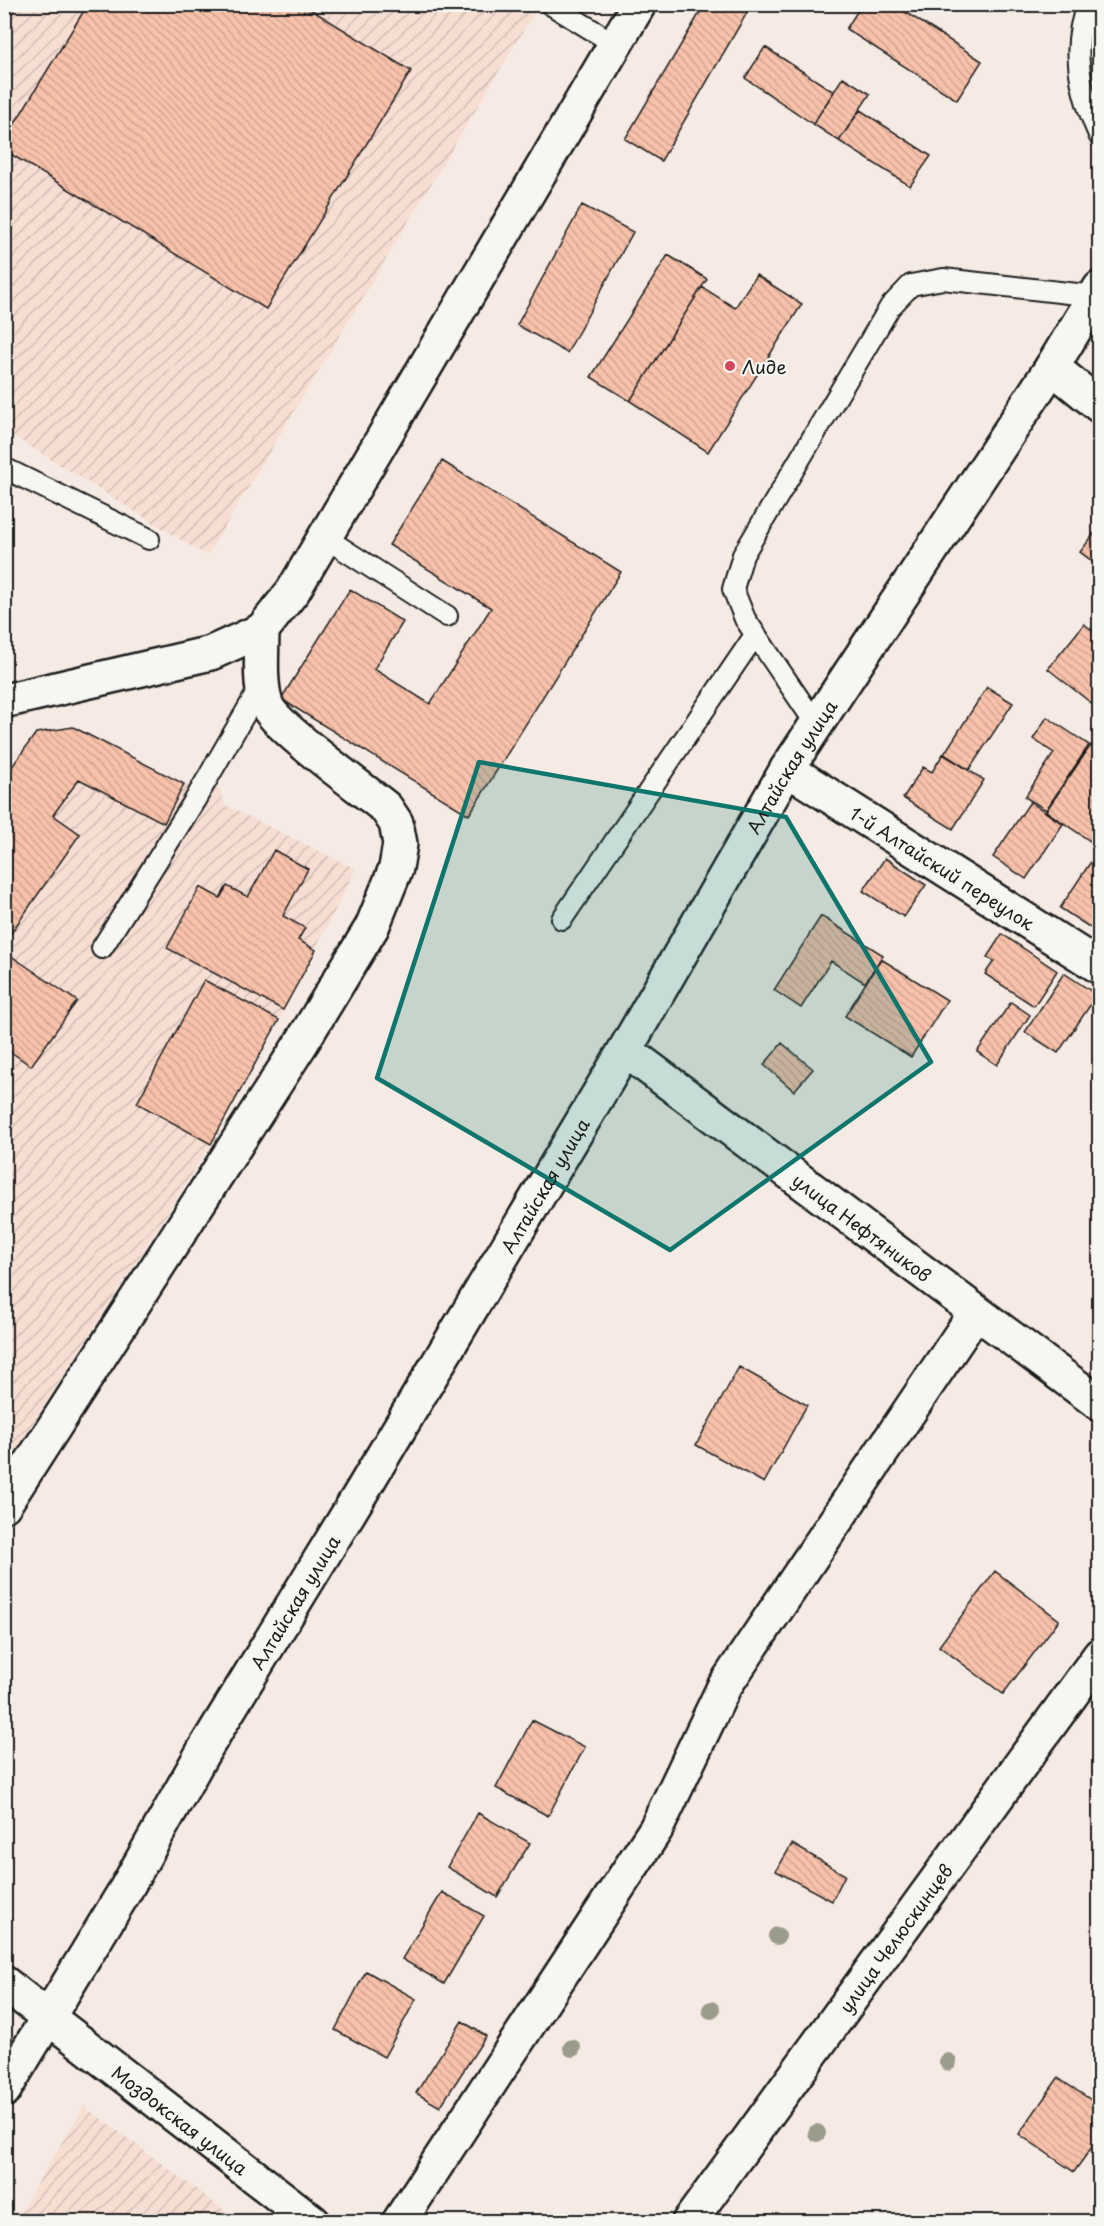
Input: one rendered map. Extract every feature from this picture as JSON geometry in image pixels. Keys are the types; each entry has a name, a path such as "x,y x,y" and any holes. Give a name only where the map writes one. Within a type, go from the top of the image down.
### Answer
{"street":[{"path":"4,701 211,653 262,630 292,591 639,4"},
{"name":"Алтайская улица","path":"4,2090 126,1889 203,1752 625,1050 787,769 1052,367 1097,292"},
{"path":"1052,367 1100,406"},
{"path":"4,1505 302,1042 372,927 396,868 400,844 396,823 386,808 281,724 267,707 262,684 262,630"},
{"name":"1-й Алтайский переулок","path":"787,769 1100,967"},
{"name":"улица Нефтяников","path":"625,1050 1100,1404"},
{"path":"399,2222 656,1829 724,1687 976,1312"},
{"name":"улица Челюскинцев","path":"690,2222 1100,1655"},
{"name":"Моздокская улица","path":"4,1983 314,2222"}],"lane":[{"path":"550,4 615,44"},
{"path":"1088,4 1077,58 1088,111 1100,137"},
{"path":"816,724 745,619 733,589 743,555 890,307 911,285 943,279 1097,292"},
{"path":"4,468 149,539"},
{"path":"324,537 447,616"},
{"path":"562,919 755,635"},
{"path":"102,948 195,800 262,684"}],"highlighted area":[{"path":"479,762 786,817 931,1062 670,1250 377,1078"}],"shaded area":[{"path":"4,5 539,5 207,556 5,431"},
{"path":"73,727 184,784 200,780 220,790 225,805 356,869 279,1020 211,1144 5,1468 5,778 36,733"},
{"path":"84,2106 235,2218 239,2221 14,2221"}],"building":[{"path":"4,4 17,4 4,25"},
{"path":"88,4 302,4 411,71 266,309 4,150 4,141"},
{"path":"705,4 752,4 661,161 625,139"},
{"path":"862,4 893,4 982,61 957,100 846,29"},
{"path":"765,47 834,92 813,124 745,78"},
{"path":"843,77 870,94 839,141 813,124"},
{"path":"860,110 931,156 910,186 839,141"},
{"path":"582,205 633,232 567,353 517,325"},
{"path":"668,255 707,279 630,401 591,377"},
{"path":"756,275 802,304 708,452 630,401 702,287 735,308"},
{"path":"442,461 621,572 469,815 281,699 350,589 403,622 374,669 430,704 491,608 389,545"},
{"path":"1100,526 1100,567 1080,552"},
{"path":"1084,624 1100,636 1100,710 1048,669"},
{"path":"987,687 1013,703 969,770 944,754"},
{"path":"1047,717 1089,745 1046,810 1025,797 1054,753 1033,739"},
{"path":"73,727 184,784 164,823 79,779 53,815 80,834 4,943 4,778 36,733"},
{"path":"1091,745 1100,750 1099,847 1046,811"},
{"path":"943,754 984,780 953,829 903,798 923,767 932,772"},
{"path":"1030,802 1063,824 1026,879 993,857"},
{"path":"1100,848 1100,934 1060,908"},
{"path":"274,850 308,869 283,916 305,928 298,940 316,950 283,1010 167,948 200,887 220,898 227,886 248,897"},
{"path":"885,858 926,885 904,917 863,891"},
{"path":"821,916 883,955 865,983 831,961 801,1008 774,990"},
{"path":"1002,934 1057,971 1034,1006 985,974 994,961 987,957"},
{"path":"4,951 77,1001 31,1066 4,1047"},
{"path":"881,959 947,1000 911,1057 845,1016"},
{"path":"1064,973 1097,995 1058,1053 1025,1032"},
{"path":"204,980 279,1020 211,1144 137,1103"},
{"path":"1011,1002 1030,1015 997,1065 977,1052"},
{"path":"782,1043 813,1069 794,1091 764,1065"},
{"path":"739,1367 807,1405 764,1483 696,1445"},
{"path":"995,1571 1059,1620 1003,1694 939,1646"},
{"path":"532,1720 585,1747 548,1816 496,1788"},
{"path":"478,1813 530,1843 497,1897 447,1867"},
{"path":"792,1844 845,1875 832,1901 776,1871"},
{"path":"442,1892 484,1916 444,1984 402,1959"},
{"path":"366,1971 416,1999 384,2057 335,2030"},
{"path":"462,2021 486,2036 440,2107 416,2093"},
{"path":"1058,2078 1100,2106 1100,2136 1074,2172 1019,2134"}],"place":[{"name":"Лиде","path":"730,366"}]}
